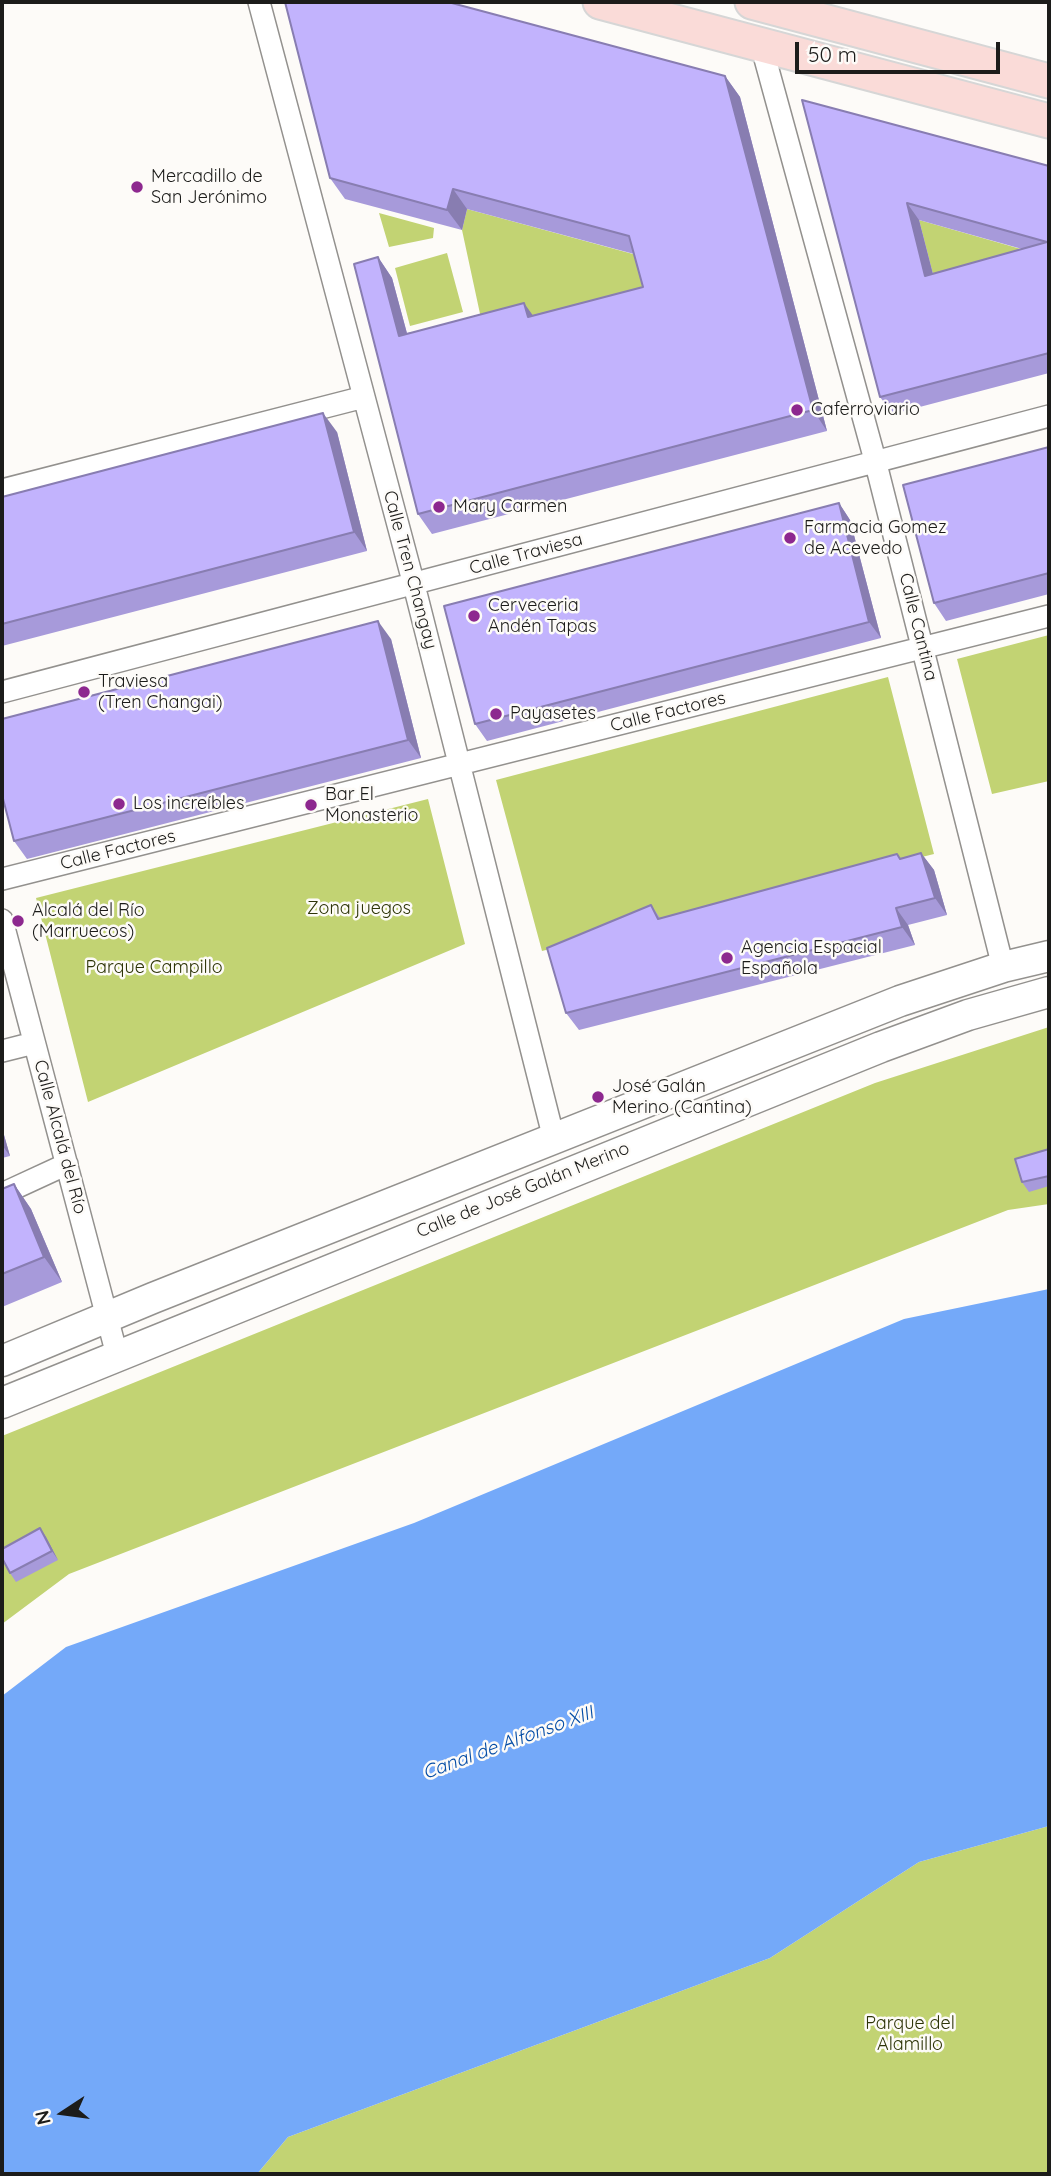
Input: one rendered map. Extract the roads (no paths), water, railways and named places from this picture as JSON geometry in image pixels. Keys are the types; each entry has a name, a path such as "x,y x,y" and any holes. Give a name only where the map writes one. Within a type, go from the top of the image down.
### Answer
{"main road":[{"path":"600,2 1049,121"},
{"path":"752,2 1049,81"},
{"name":"Calle de José Galán Merino","path":"2,1360 900,1001 1003,967 1049,956"},
{"name":"Calle de José Galán Merino","path":"2,1403 881,1047 968,1015 1049,992"}],"street":[{"name":"Calle Tren Changay","path":"259,2 414,585 555,1139"},
{"name":"Calle Cantina","path":"761,44 875,460 1003,967"},
{"path":"2,490 364,397"},
{"name":"Calle Traviesa","path":"2,692 1049,416"},
{"name":"Calle Factores","path":"2,879 1049,616"},
{"name":"Calle Alcalá del Río","path":"2,920 117,1355"},
{"path":"2,1051 34,1043"},
{"path":"2,1194 66,1164"}],"water":[{"name":"Canal de Alfonso XIII","path":"1049,1289 1049,1826 919,1862 770,1958 288,2137 257,2174 2,2174 2,1696 66,1647 414,1523 904,1319"}],"place":[{"name":"Mercadillo de San Jerónimo","path":"137,187"},
{"name":"Caferroviario","path":"797,410"},
{"name":"Mary Carmen","path":"439,507"},
{"name":"Farmacia Gomez de Acevedo","path":"790,538"},
{"name":"Cerveceria Andén Tapas","path":"474,616"},
{"name":"Traviesa (Tren Changai)","path":"84,692"},
{"name":"Payasetes","path":"496,714"},
{"name":"Los increíbles","path":"119,804"},
{"name":"Bar El Monasterio","path":"311,805"},
{"name":"Alcalá del Río (Marruecos)","path":"18,921"},
{"name":"Agencia Espacial Española","path":"727,958"},
{"name":"José Galán Merino (Cantina)","path":"598,1097"}],"park label":[{"name":"Zona juegos","path":"359,909"},
{"name":"Parque Campillo","path":"154,968"},
{"name":"Parque del Alamillo","path":"910,2034"}]}
